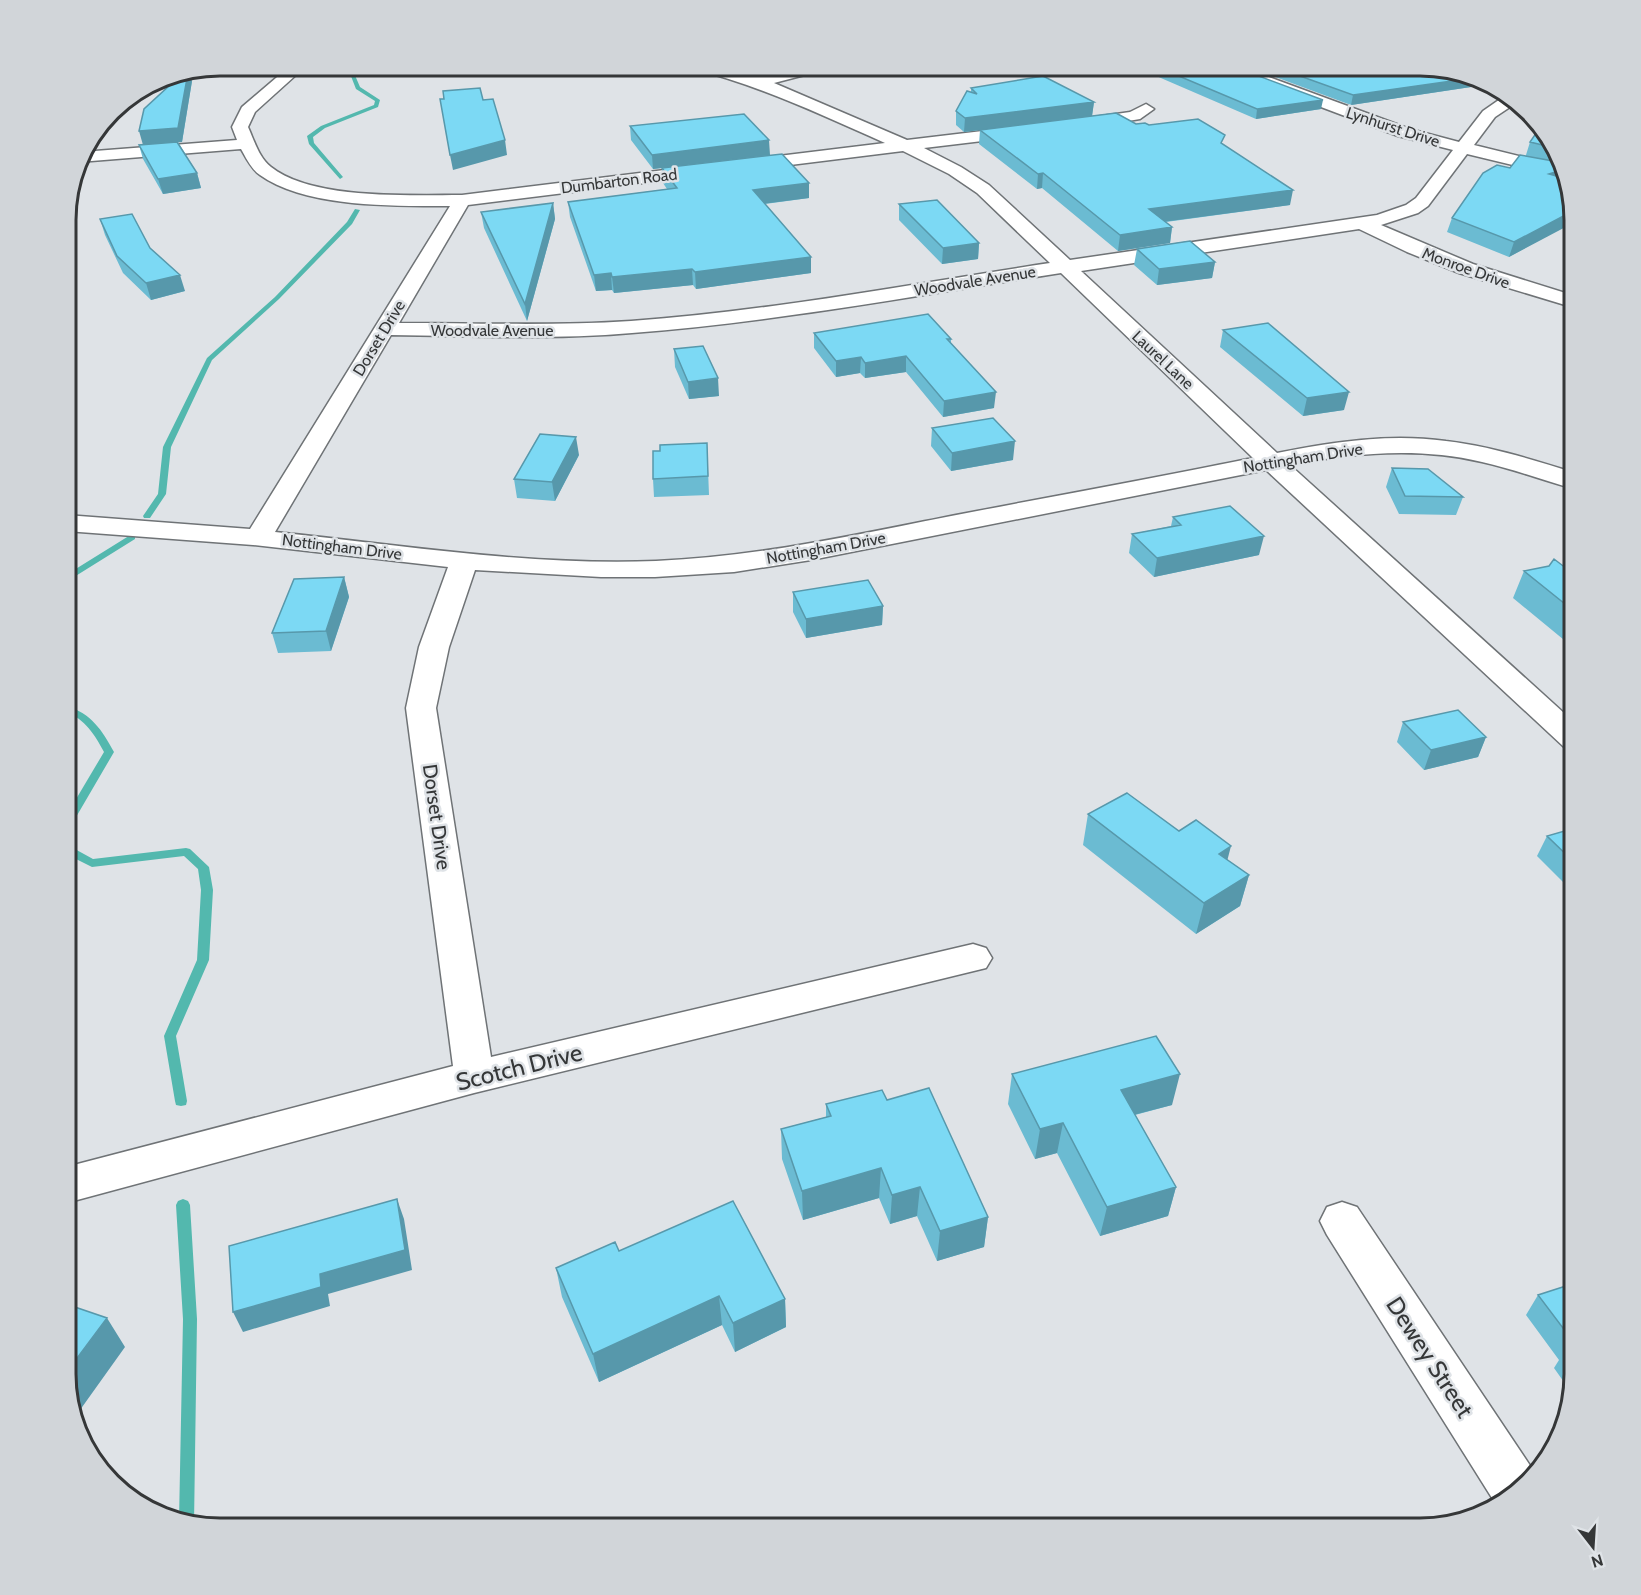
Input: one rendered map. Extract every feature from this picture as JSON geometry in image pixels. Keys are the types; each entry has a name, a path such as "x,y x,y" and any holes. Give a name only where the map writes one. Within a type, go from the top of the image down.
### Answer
{"street":[{"path":"93,155 246,144 240,127 248,110 286,77"},
{"name":"Laurel Lane","path":"740,77 759,82 956,169 983,189 1272,462 1564,730"},
{"path":"759,82 779,77"},
{"name":"Lynhurst Drive","path":"1254,77 1365,120 1462,149 1556,171"},
{"name":"Woodvale Avenue","path":"385,329 572,330 631,327 824,304 1362,223 1403,213 1422,201 1489,114 1504,104"},
{"path":"1064,126 1134,116 1146,109"},
{"name":"Dumbarton Road","path":"246,144 265,171 294,185 336,195 377,199 462,200 1041,129"},
{"name":"Dorset Drive","path":"258,538 462,200"},
{"name":"Monroe Drive","path":"1362,223 1422,253 1480,275 1564,299"},
{"name":"Nottingham Drive","path":"77,524 258,538 464,561 560,568 662,568 755,561 1354,448 1427,446 1468,451 1564,478"},
{"name":"Dorset Drive","path":"464,561 434,647 421,708 474,1077"},
{"name":"Scotch Drive","path":"76,1182 474,1077 973,958"},
{"name":"Dewey Street","path":"1342,1221 1513,1485"}],"building":[{"path":"1045,77 1094,102 965,118 956,111 967,91 977,94 971,88"},
{"path":"1181,77 1261,77 1323,100 1257,109"},
{"path":"1303,77 1430,77 1455,81 1353,95"},
{"path":"187,81 178,128 139,131 144,109 169,86"},
{"path":"480,88 483,100 493,99 505,140 450,155 440,99 444,99 443,91"},
{"path":"1116,113 1136,124 1149,125 1198,119 1225,135 1221,143 1293,190 1149,209 1172,227 1120,235 1043,173 1038,174 980,130"},
{"path":"744,114 769,140 652,155 630,126"},
{"path":"1535,134 1542,145 1530,142"},
{"path":"177,142 197,173 158,179 139,145"},
{"path":"782,154 809,183 753,190 811,257 695,272 692,269 612,277 611,273 594,275 568,202 677,188 662,168"},
{"path":"1520,155 1552,161 1556,172 1549,174 1558,176 1564,216 1514,242 1452,218 1483,173 1497,165 1510,168"},
{"path":"937,200 979,243 943,248 899,204"},
{"path":"553,203 525,304 481,212"},
{"path":"132,214 150,248 180,275 146,283 117,256 100,219"},
{"path":"1190,241 1215,262 1159,269 1137,249"},
{"path":"928,314 951,339 947,339 996,392 944,401 906,356 865,363 861,357 836,361 814,333"},
{"path":"1268,323 1349,392 1307,398 1223,330"},
{"path":"703,346 718,378 688,382 674,349"},
{"path":"993,418 1015,441 952,453 932,428"},
{"path":"540,434 576,437 552,482 514,479"},
{"path":"707,443 708,476 653,479 653,451 660,451 660,445"},
{"path":"1392,468 1428,469 1463,497 1405,496"},
{"path":"1230,506 1264,536 1157,558 1132,534 1181,525 1173,517"},
{"path":"1554,559 1564,567 1564,603 1524,571 1549,566"},
{"path":"344,577 326,631 272,633 294,579"},
{"path":"868,580 883,606 806,619 793,592"},
{"path":"1458,710 1486,737 1431,750 1403,722"},
{"path":"1127,793 1179,831 1196,820 1231,846 1219,854 1249,875 1204,903 1088,814"},
{"path":"1564,831 1564,852 1547,836"},
{"path":"1156,1036 1180,1074 1121,1090 1176,1187 1107,1207 1063,1123 1040,1129 1012,1074"},
{"path":"929,1088 988,1217 940,1231 920,1187 892,1195 881,1168 802,1191 781,1129 831,1116 826,1104 882,1090 887,1100"},
{"path":"397,1199 405,1250 320,1274 321,1287 233,1312 229,1246"},
{"path":"733,1201 785,1299 733,1323 719,1296 593,1354 556,1268 615,1242 619,1251"},
{"path":"1564,1287 1564,1329 1538,1295"},
{"path":"76,1307 107,1318 76,1360"}],"waterway":[{"path":"340,177 311,143 310,136 323,127 376,106 378,100 358,88 354,77"},
{"path":"147,516 162,494 167,447 209,359 277,298 350,223 357,210"},
{"path":"77,572 132,537"},
{"path":"76,808 109,752 97,731 77,713"},
{"path":"76,855 92,863 186,852 203,867 207,890 203,960 170,1036 181,1101"},
{"path":"183,1205 190,1319 187,1515"}]}
